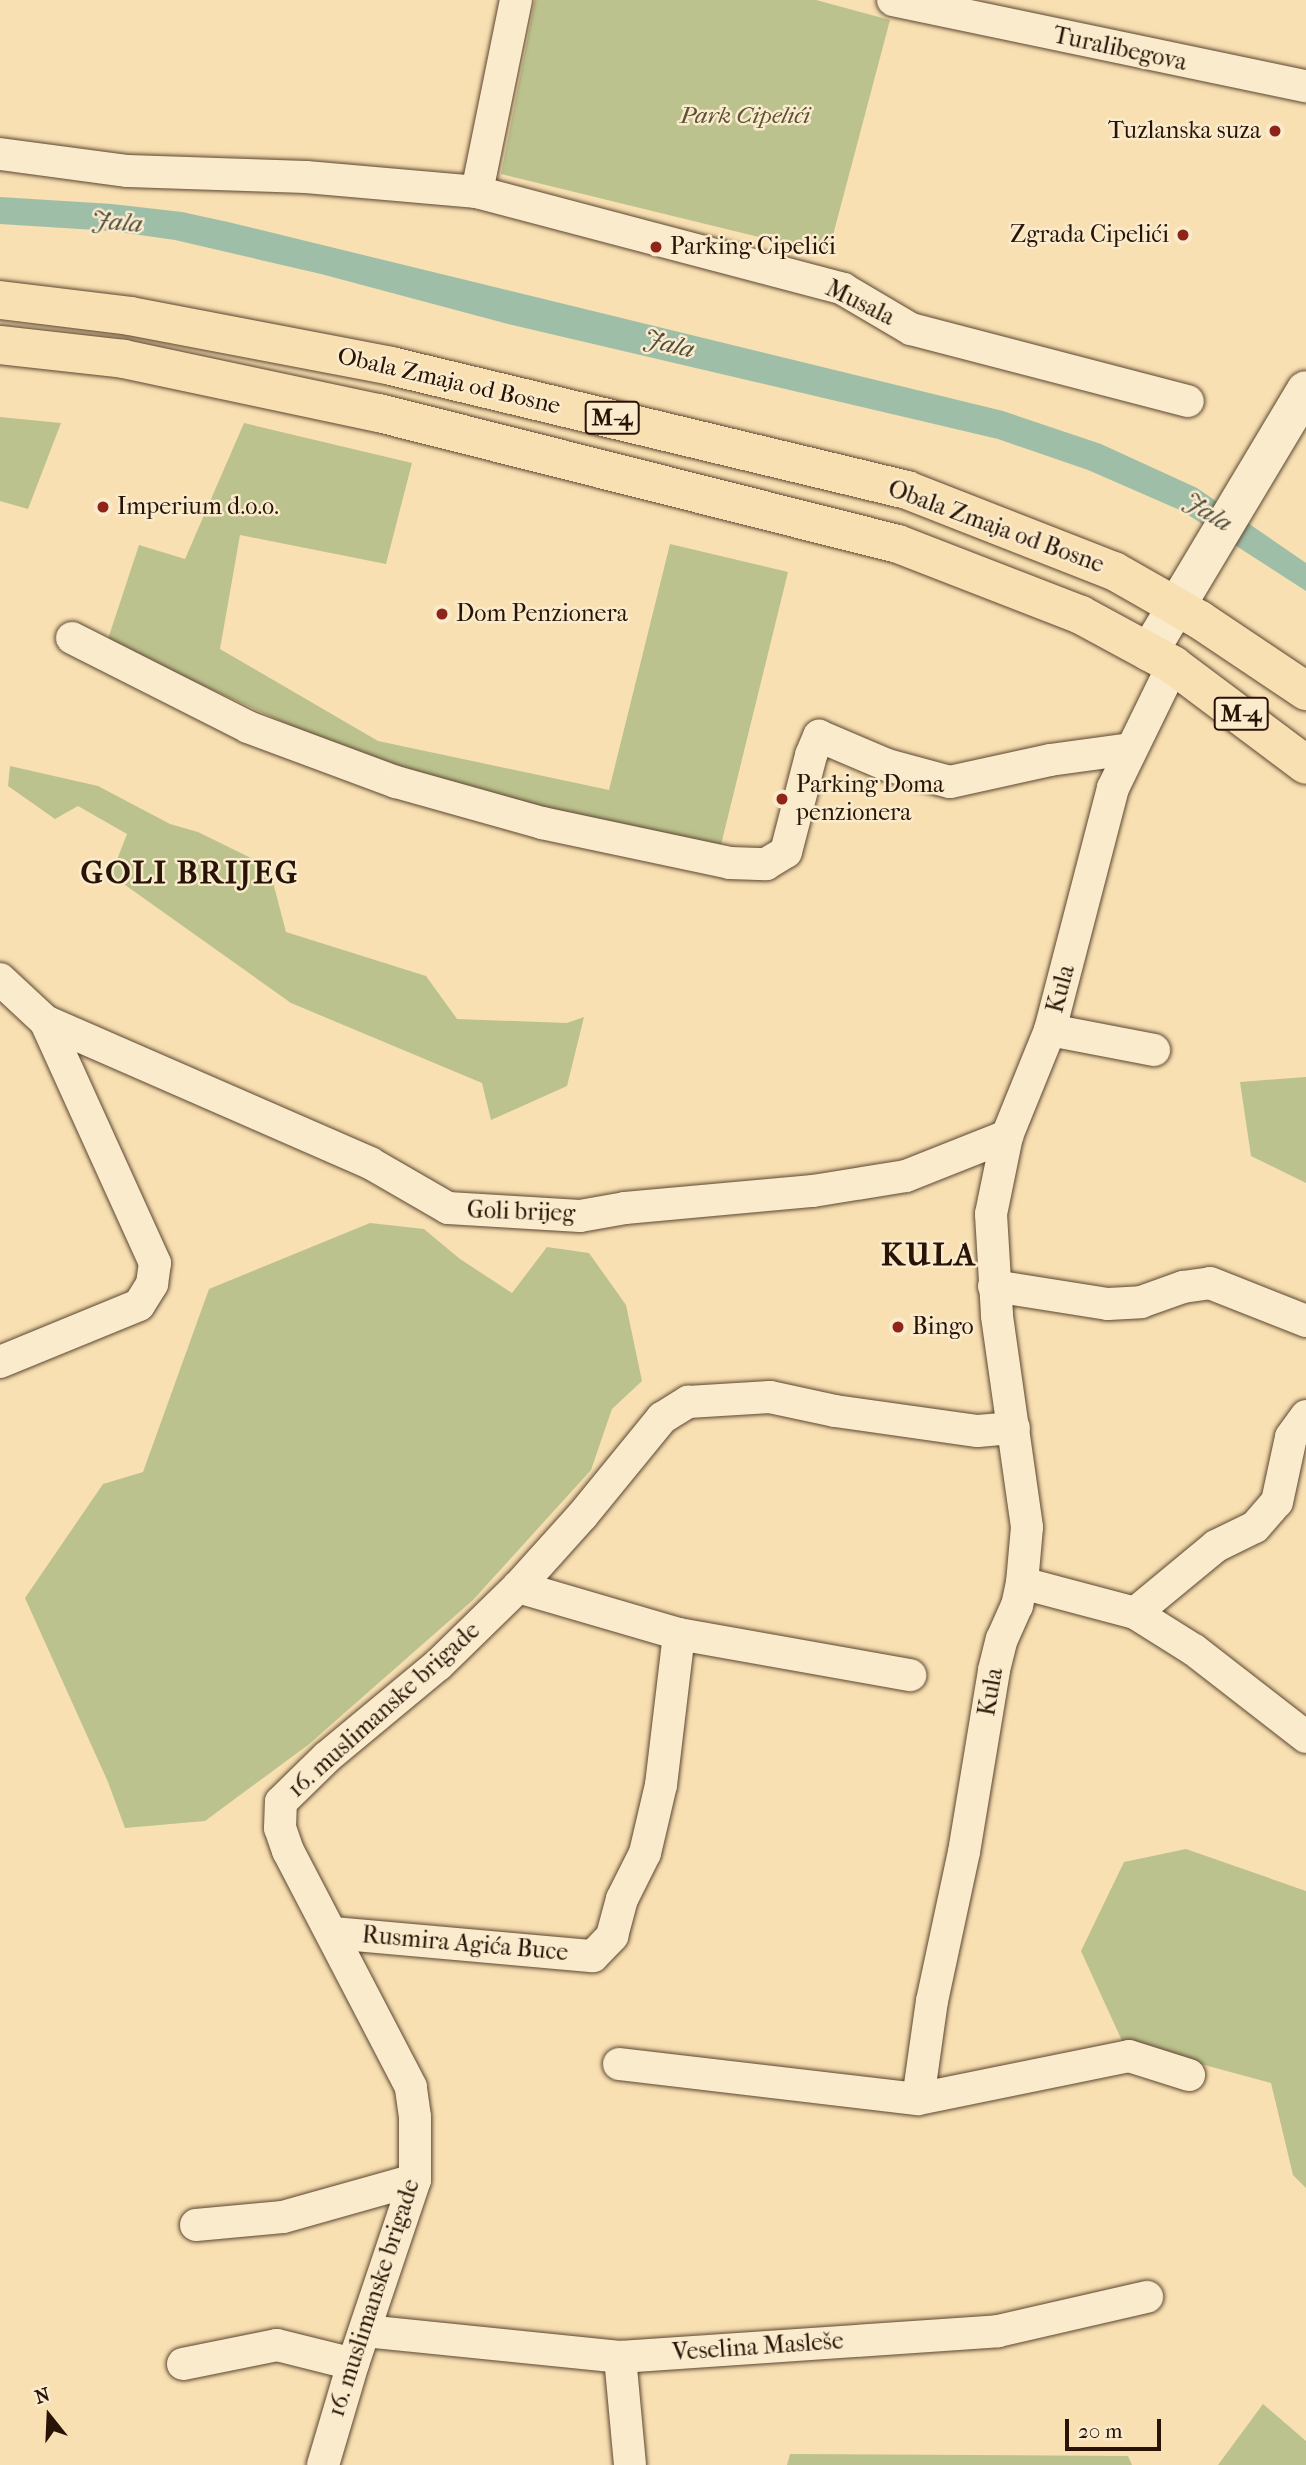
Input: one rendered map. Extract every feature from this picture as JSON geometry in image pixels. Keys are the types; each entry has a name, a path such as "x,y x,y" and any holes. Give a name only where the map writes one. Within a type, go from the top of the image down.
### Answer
{"main road":[{"name":"Obala Zmaja od Bosne","path":"0,300 130,316 391,366 907,490 1114,571 1188,613"},
{"name":"Obala Zmaja od Bosne","path":"0,345 124,359 379,413 898,544 1081,615 1160,671"},
{"path":"1160,671 1188,613 1265,483 1306,390"},
{"path":"1265,483 1306,440"},
{"name":"M-4","path":"1188,613 1306,691"},
{"name":"M-4","path":"1160,671 1306,765"}],"street":[{"path":"477,192 516,0"},
{"name":"Turalibegova","path":"893,0 935,5 1306,86"},
{"name":"Musala","path":"0,154 128,171 306,177 477,192 843,289 911,329 1188,401"},
{"path":"72,638 248,727 396,782 542,823 730,863 766,864 786,852 811,755 819,736 887,765 950,782 1050,760 1130,749"},
{"name":"Kula","path":"918,2099 932,2001 964,1853 994,1670 1002,1639 1017,1606 1027,1527 994,1286 991,1214 1007,1136 1050,1030 1113,788 1160,671"},
{"name":"Goli brijeg","path":"0,979 45,1021 370,1163 448,1208 580,1216 813,1191 906,1176 1007,1136"},
{"path":"0,1362 139,1305 152,1284 154,1273 155,1264 146,1242 45,1021"},
{"path":"1050,1030 1154,1049"},
{"path":"994,1286 1108,1304 1141,1302 1183,1287 1209,1283 1306,1321"},
{"name":"16. muslimanske brigade","path":"323,2465 353,2364 415,2180 415,2117 411,2087 288,1851 280,1828 281,1802 327,1757 438,1665 518,1587 582,1516 662,1418 688,1402 770,1397 835,1411 978,1430 1014,1428"},
{"path":"1135,1613 1216,1546 1255,1527 1277,1502 1291,1437 1306,1416"},
{"path":"1022,1583 1135,1613 1194,1650 1306,1737"},
{"path":"518,1587 678,1634 911,1675"},
{"name":"Rusmira Agića Buce","path":"333,1933 593,1956 612,1936 622,1899 645,1853 661,1785 678,1634"},
{"path":"620,2064 918,2099 1129,2056 1189,2075"},
{"path":"196,2225 283,2217 415,2180"},
{"name":"Veselina Masleše","path":"365,2331 620,2357 998,2331 1147,2297"},
{"path":"183,2364 277,2345 353,2364"},
{"path":"620,2357 630,2465"}],"green space":[{"name":"Park Cipelići","path":"535,0 816,0 890,20 828,254 501,174"},
{"path":"0,417 61,423 28,509 0,501"},
{"path":"244,423 412,463 386,564 240,535 220,649 378,741 609,790 670,544 788,572 719,853 385,768 107,642 139,545 185,559"},
{"path":"10,766 98,786 170,824 198,832 269,867 286,932 426,976 457,1019 567,1023 584,1017 567,1086 491,1120 482,1083 291,1003 111,875 127,834 78,806 55,819 8,786"},
{"path":"1306,1077 1306,1183 1251,1156 1240,1082"},
{"path":"370,1223 424,1229 460,1259 512,1293 547,1247 589,1253 626,1305 642,1381 612,1409 591,1470 473,1600 308,1745 205,1821 125,1828 108,1782 25,1598 103,1484 143,1472 209,1289"},
{"path":"1186,1849 1306,1891 1306,2188 1293,2175 1271,2083 1123,2043 1081,1951 1124,1862"},
{"path":"1263,2404 1306,2441 1306,2465 1218,2465"},
{"path":"790,2454 1128,2456 1132,2465 787,2465"}],"water":[{"name":"Jala","path":"0,197 112,204 182,212 1003,411 1101,444 1197,488 1306,563 1306,591 1182,511 1088,470 998,439 508,324 321,274 175,240 112,231 0,224"}],"place":[{"name":"Tuzlanska suza","path":"1275,131"},
{"name":"Zgrada Cipelići","path":"1183,235"},
{"name":"Parking Cipelići","path":"656,247"},
{"name":"Imperium d.o.o.","path":"103,507"},
{"name":"Dom Penzionera","path":"442,614"},
{"name":"Parking Doma penzionera","path":"782,799"},
{"name":"Bingo","path":"898,1327"}],"district":[{"name":"GOLI BRIJEG","path":"190,873"},
{"name":"KULA","path":"929,1255"}]}
